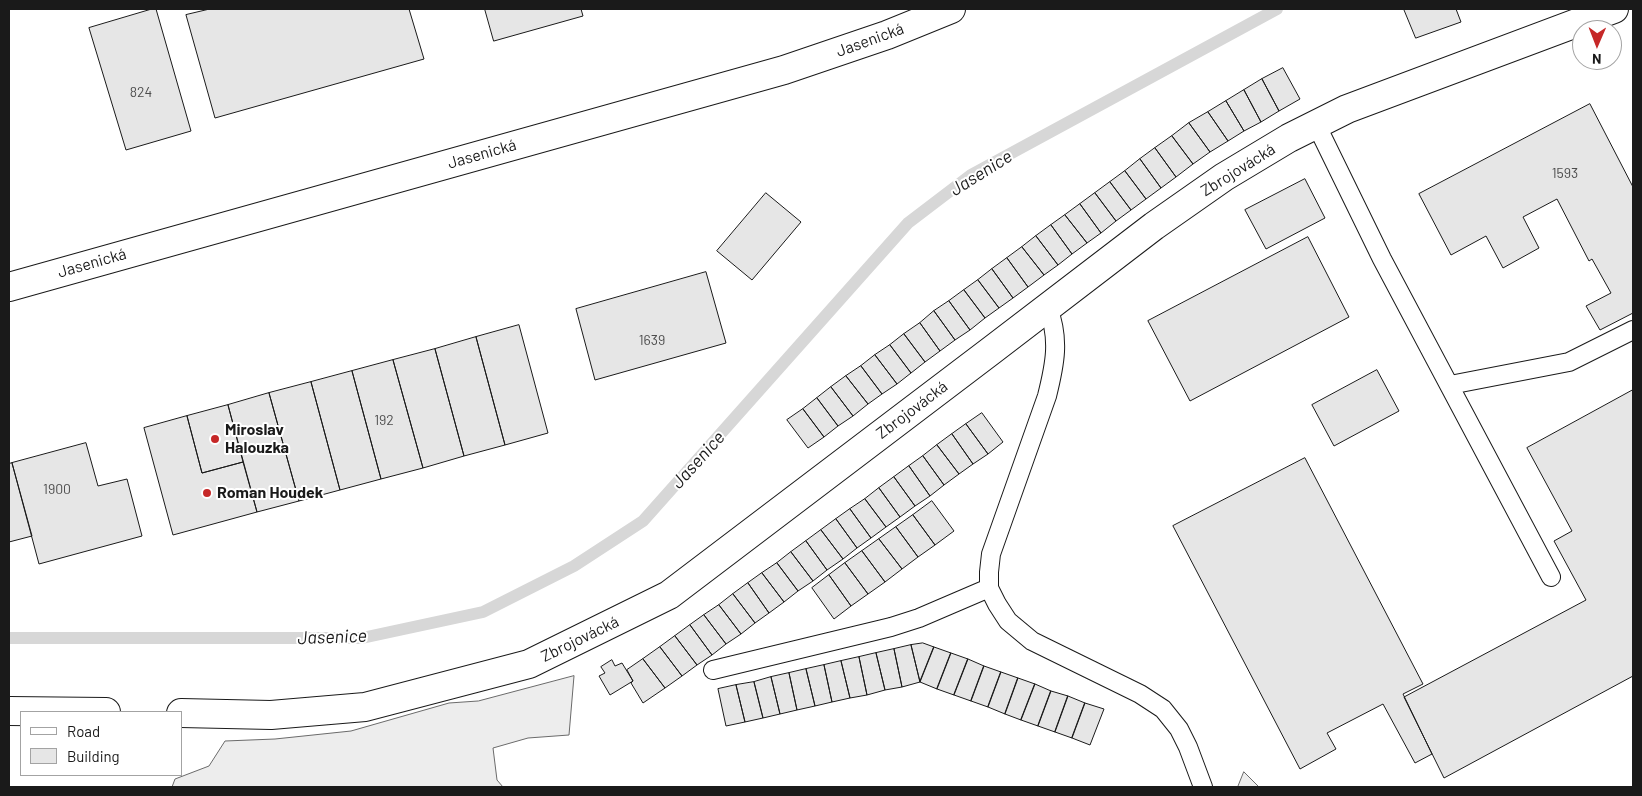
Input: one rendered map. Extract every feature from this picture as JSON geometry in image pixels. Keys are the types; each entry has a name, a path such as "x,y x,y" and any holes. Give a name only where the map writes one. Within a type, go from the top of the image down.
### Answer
{"street":[{"name":"Jasenická","path":"9,287 784,70 887,35 951,9"},
{"name":"Zbrojovácká","path":"182,713 271,715 365,706 529,664 668,594 1191,199 1289,138 1347,109 1614,9"}],"lane":[{"path":"1316,124 1382,259 1551,577"},
{"path":"1048,308 1053,320 1056,338 1053,374 1048,396 991,554 988,572 989,588 1008,621 1032,641 1140,694 1163,708 1179,729 1203,787"},
{"path":"1450,386 1569,362 1633,330"},
{"path":"713,670 891,627 919,618 989,588"}],"shaded area":[{"path":"574,676 569,735 528,738 493,748 497,780 503,787 172,787 175,779 209,766 225,741 275,739 351,731 449,703 478,701"},
{"path":"1244,772 1259,787 1238,787"}],"building":[{"path":"156,9 191,131 126,150 89,28"},
{"path":"210,9 409,9 424,59 215,118 186,15"},
{"path":"485,9 581,9 583,16 494,41"},
{"path":"1404,9 1456,9 1461,22 1416,38"},
{"path":"1283,68 1300,99 1279,111 1262,79"},
{"path":"1262,79 1279,111 1261,122 1244,90"},
{"path":"1244,90 1261,122 1244,131 1226,101"},
{"path":"1226,101 1244,131 1228,141 1208,112"},
{"path":"1590,104 1633,187 1633,313 1600,330 1586,306 1611,293 1592,259 1589,261 1557,199 1523,217 1539,248 1503,268 1486,236 1451,255 1419,194"},
{"path":"1208,112 1228,141 1210,152 1189,123"},
{"path":"1189,123 1210,152 1193,164 1172,136"},
{"path":"1172,136 1193,164 1176,177 1155,148"},
{"path":"1155,148 1176,177 1161,188 1140,159"},
{"path":"1140,159 1161,188 1146,199 1125,171"},
{"path":"1125,171 1146,199 1131,210 1110,182"},
{"path":"1305,179 1325,218 1266,249 1245,210"},
{"path":"1110,182 1131,210 1116,221 1095,193"},
{"path":"766,193 801,222 752,280 717,251"},
{"path":"1095,193 1116,221 1101,233 1080,204"},
{"path":"1080,204 1101,233 1087,243 1065,215"},
{"path":"1065,215 1087,243 1072,254 1051,225"},
{"path":"1051,225 1072,254 1058,265 1036,236"},
{"path":"1036,236 1058,265 1044,275 1022,247"},
{"path":"1308,237 1349,317 1190,401 1148,321"},
{"path":"1022,247 1044,275 1028,287 1007,258"},
{"path":"1007,258 1028,287 1013,298 992,269"},
{"path":"992,269 1013,298 999,308 978,280"},
{"path":"706,272 726,343 595,380 576,309"},
{"path":"978,280 999,308 985,318 964,290"},
{"path":"964,290 985,318 970,330 949,301"},
{"path":"949,301 970,330 955,340 934,311"},
{"path":"934,311 955,340 940,351 920,323"},
{"path":"920,323 940,351 925,362 904,334"},
{"path":"519,325 548,433 505,445 476,337"},
{"path":"904,334 925,362 911,373 890,345"},
{"path":"476,337 505,445 464,456 435,349"},
{"path":"890,345 911,373 897,384 875,355"},
{"path":"435,349 464,456 423,468 393,360"},
{"path":"875,355 897,384 882,394 861,366"},
{"path":"393,360 423,468 381,479 352,371"},
{"path":"861,366 882,394 868,404 846,376"},
{"path":"1377,370 1399,411 1334,446 1312,405"},
{"path":"352,371 381,479 340,490 311,382"},
{"path":"846,376 868,404 853,416 831,387"},
{"path":"311,382 340,490 299,501 269,393"},
{"path":"831,387 853,416 838,426 817,398"},
{"path":"1633,390 1633,676 1444,778 1404,697 1586,600 1554,541 1572,531 1527,448"},
{"path":"269,393 299,501 257,512 228,405"},
{"path":"817,398 838,426 824,437 803,409"},
{"name":"Miroslav Halouzka","path":"228,405 243,462 202,473 187,416"},
{"path":"803,409 824,437 808,448 787,420"},
{"path":"982,413 1003,442 988,454 966,424"},
{"name":"Roman Houdek","path":"187,416 202,473 243,462 257,512 173,535 144,428"},
{"path":"966,424 988,454 973,464 952,434"},
{"path":"952,434 973,464 959,474 937,445"},
{"path":"86,443 98,486 127,479 142,536 39,564 12,463"},
{"path":"937,445 959,474 944,485 923,456"},
{"path":"923,456 944,485 930,496 909,466"},
{"path":"1305,458 1423,684 1403,694 1432,754 1415,763 1383,704 1327,733 1336,749 1300,769 1173,526"},
{"path":"12,463 32,536 9,542 9,464"},
{"path":"909,466 930,496 915,506 894,477"},
{"path":"894,477 915,506 900,517 879,488"},
{"path":"879,488 900,517 886,527 865,499"},
{"path":"865,499 886,527 871,538 850,509"},
{"path":"932,501 954,531 935,545 913,515"},
{"path":"850,509 871,538 857,548 836,519"},
{"path":"913,515 935,545 918,557 896,527"},
{"path":"836,519 857,548 843,559 821,530"},
{"path":"896,527 918,557 902,569 879,539"},
{"path":"821,530 843,559 827,570 806,541"},
{"path":"879,539 902,569 885,582 862,551"},
{"path":"806,541 827,570 813,581 791,552"},
{"path":"862,551 885,582 868,594 845,563"},
{"path":"791,552 813,581 798,591 777,563"},
{"path":"777,563 798,591 784,602 762,573"},
{"path":"845,563 868,594 851,606 829,575"},
{"path":"762,573 784,602 769,613 748,583"},
{"path":"829,575 851,606 834,619 812,588"},
{"path":"748,583 769,613 755,623 733,594"},
{"path":"733,594 755,623 741,634 719,605"},
{"path":"719,605 741,634 726,644 704,615"},
{"path":"704,615 726,644 712,655 690,625"},
{"path":"690,625 712,655 697,665 675,636"},
{"path":"675,636 697,665 682,676 660,647"},
{"path":"923,643 934,647 920,682 911,645"},
{"path":"911,645 920,682 902,687 894,649"},
{"path":"660,647 682,676 665,688 643,659"},
{"path":"934,647 951,653 937,689 920,682"},
{"path":"894,649 902,687 885,690 876,653"},
{"path":"876,653 885,690 867,695 859,657"},
{"path":"951,653 968,659 954,695 937,689"},
{"path":"859,657 867,695 850,698 841,661"},
{"path":"643,659 665,688 643,703 631,683 633,681 627,670"},
{"path":"968,659 984,666 971,701 954,695"},
{"path":"612,660 615,666 622,663 633,681 610,695 599,676 605,673 601,667"},
{"path":"841,661 850,698 832,702 824,665"},
{"path":"824,665 832,702 815,706 806,669"},
{"path":"984,666 1001,672 988,707 971,701"},
{"path":"806,669 815,706 797,710 789,673"},
{"path":"1001,672 1018,678 1005,714 988,707"},
{"path":"789,673 797,710 780,714 771,677"},
{"path":"771,677 780,714 763,718 754,682"},
{"path":"1018,678 1035,684 1021,720 1005,714"},
{"path":"754,682 763,718 745,722 736,685"},
{"path":"1035,684 1051,691 1038,726 1021,720"},
{"path":"736,685 745,722 726,726 718,689"},
{"path":"1051,691 1068,696 1055,732 1038,726"},
{"path":"1068,696 1085,703 1072,738 1055,732"},
{"path":"1085,703 1104,709 1090,745 1072,738"}],"waterway":[{"name":"Jasenice","path":"9,638 362,638 483,612 574,566 643,521 908,223 971,175 1277,9"}],"place":[{"name":"Miroslav Halouzka","path":"215,439"},
{"name":"Roman Houdek","path":"207,493"}]}
